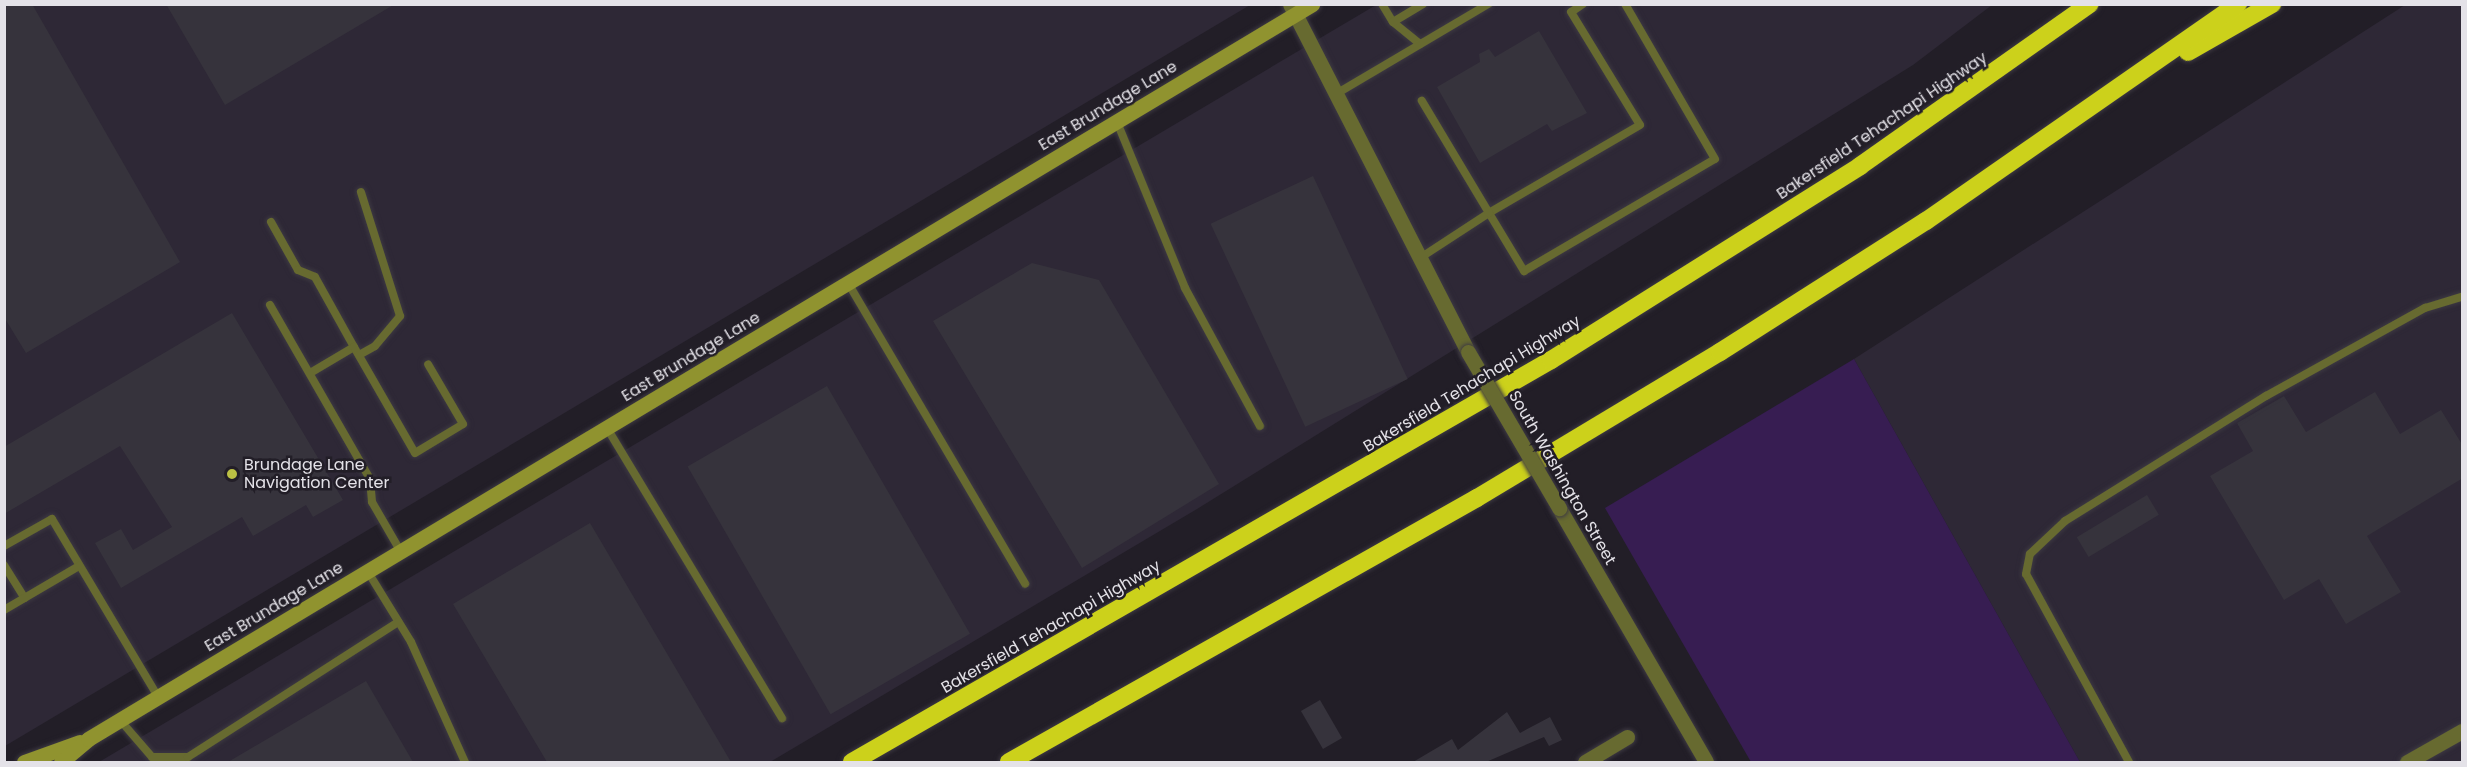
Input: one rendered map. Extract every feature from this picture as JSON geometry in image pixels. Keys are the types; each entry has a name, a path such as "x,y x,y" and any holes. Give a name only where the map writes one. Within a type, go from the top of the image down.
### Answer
{"highway":[{"name":"Bakersfield Tehachapi Highway","path":"852,762 1561,355 1860,166 2090,4"},
{"path":"1009,762 1630,406 1926,221 2121,88 2238,4"},
{"path":"2121,88 2272,4"}],"main road":[{"name":"East Brundage Lane","path":"61,762 88,739 1117,122 1292,10 1312,4"},
{"name":"East Brundage Lane","path":"24,762 88,739"}],"street":[{"name":"South Washington Street","path":"1292,10 1468,352 1706,762"},
{"path":"2407,762 2463,731"},
{"path":"1585,762 1627,737"}],"lane":[{"path":"1382,4 1393,22 1420,44"},
{"path":"1393,22 1423,4"},
{"path":"1336,94 1488,4"},
{"path":"1420,258 1489,213 1640,125 1571,12 1583,4"},
{"path":"1422,100 1524,272 1715,159 1625,4"},
{"path":"1117,122 1185,288 1260,426"},
{"path":"359,355 375,346 400,316 362,192"},
{"path":"271,222 298,270 315,277 415,453 463,424 428,364"},
{"path":"848,284 1025,584"},
{"path":"2129,762 2026,574 2030,554 2065,520 2266,396 2425,308 2463,297"},
{"path":"270,305 370,479 372,502 401,552"},
{"path":"310,373 354,347"},
{"path":"607,428 782,718"},
{"path":"4,546 52,519 158,698"},
{"path":"4,565 25,598"},
{"path":"4,610 79,566"},
{"path":"368,572 398,622 465,762"},
{"path":"120,720 152,757 164,760 188,757 398,622"}],"shaded area":[{"path":"5,4 1250,5 5,746"},
{"path":"1376,5 1992,5 1913,65 1197,509 770,762 99,762"},
{"path":"2405,5 2462,5 2462,762 2080,762 1854,359"},
{"path":"1854,359 2080,762 1751,762 1605,508"}],"building":[{"path":"4,4 32,4 180,262 26,353 4,317"},
{"path":"166,4 395,4 225,105"},
{"path":"1539,31 1587,113 1552,131 1547,124 1480,163 1437,87 1480,62 1479,54 1489,49 1495,57"},
{"path":"1313,176 1408,379 1305,427 1211,224"},
{"path":"1032,263 1099,280 1219,484 1082,568 933,321"},
{"name":"Brundage Lane Navigation Center","path":"232,313 343,500 313,517 306,505 253,536 242,517 121,588 95,543 121,529 133,550 172,527 120,446 4,514 4,447"},
{"path":"827,386 970,634 831,714 688,466"},
{"path":"2375,392 2400,434 2441,410 2463,446 2463,478 2367,536 2401,592 2346,624 2319,579 2284,600 2210,476 2253,451 2237,423 2284,396 2306,432"},
{"path":"2147,495 2159,515 2089,557 2077,537"},
{"path":"590,523 731,762 547,762 453,604"},
{"path":"366,681 413,762 228,762"},
{"path":"1320,700 1342,738 1323,749 1301,711"},
{"path":"1507,712 1520,733 1550,717 1562,740 1549,746 1544,737 1486,762 1413,762 1452,739 1458,750"}],"place":[{"name":"Brundage Lane Navigation Center","path":"232,474"}]}
